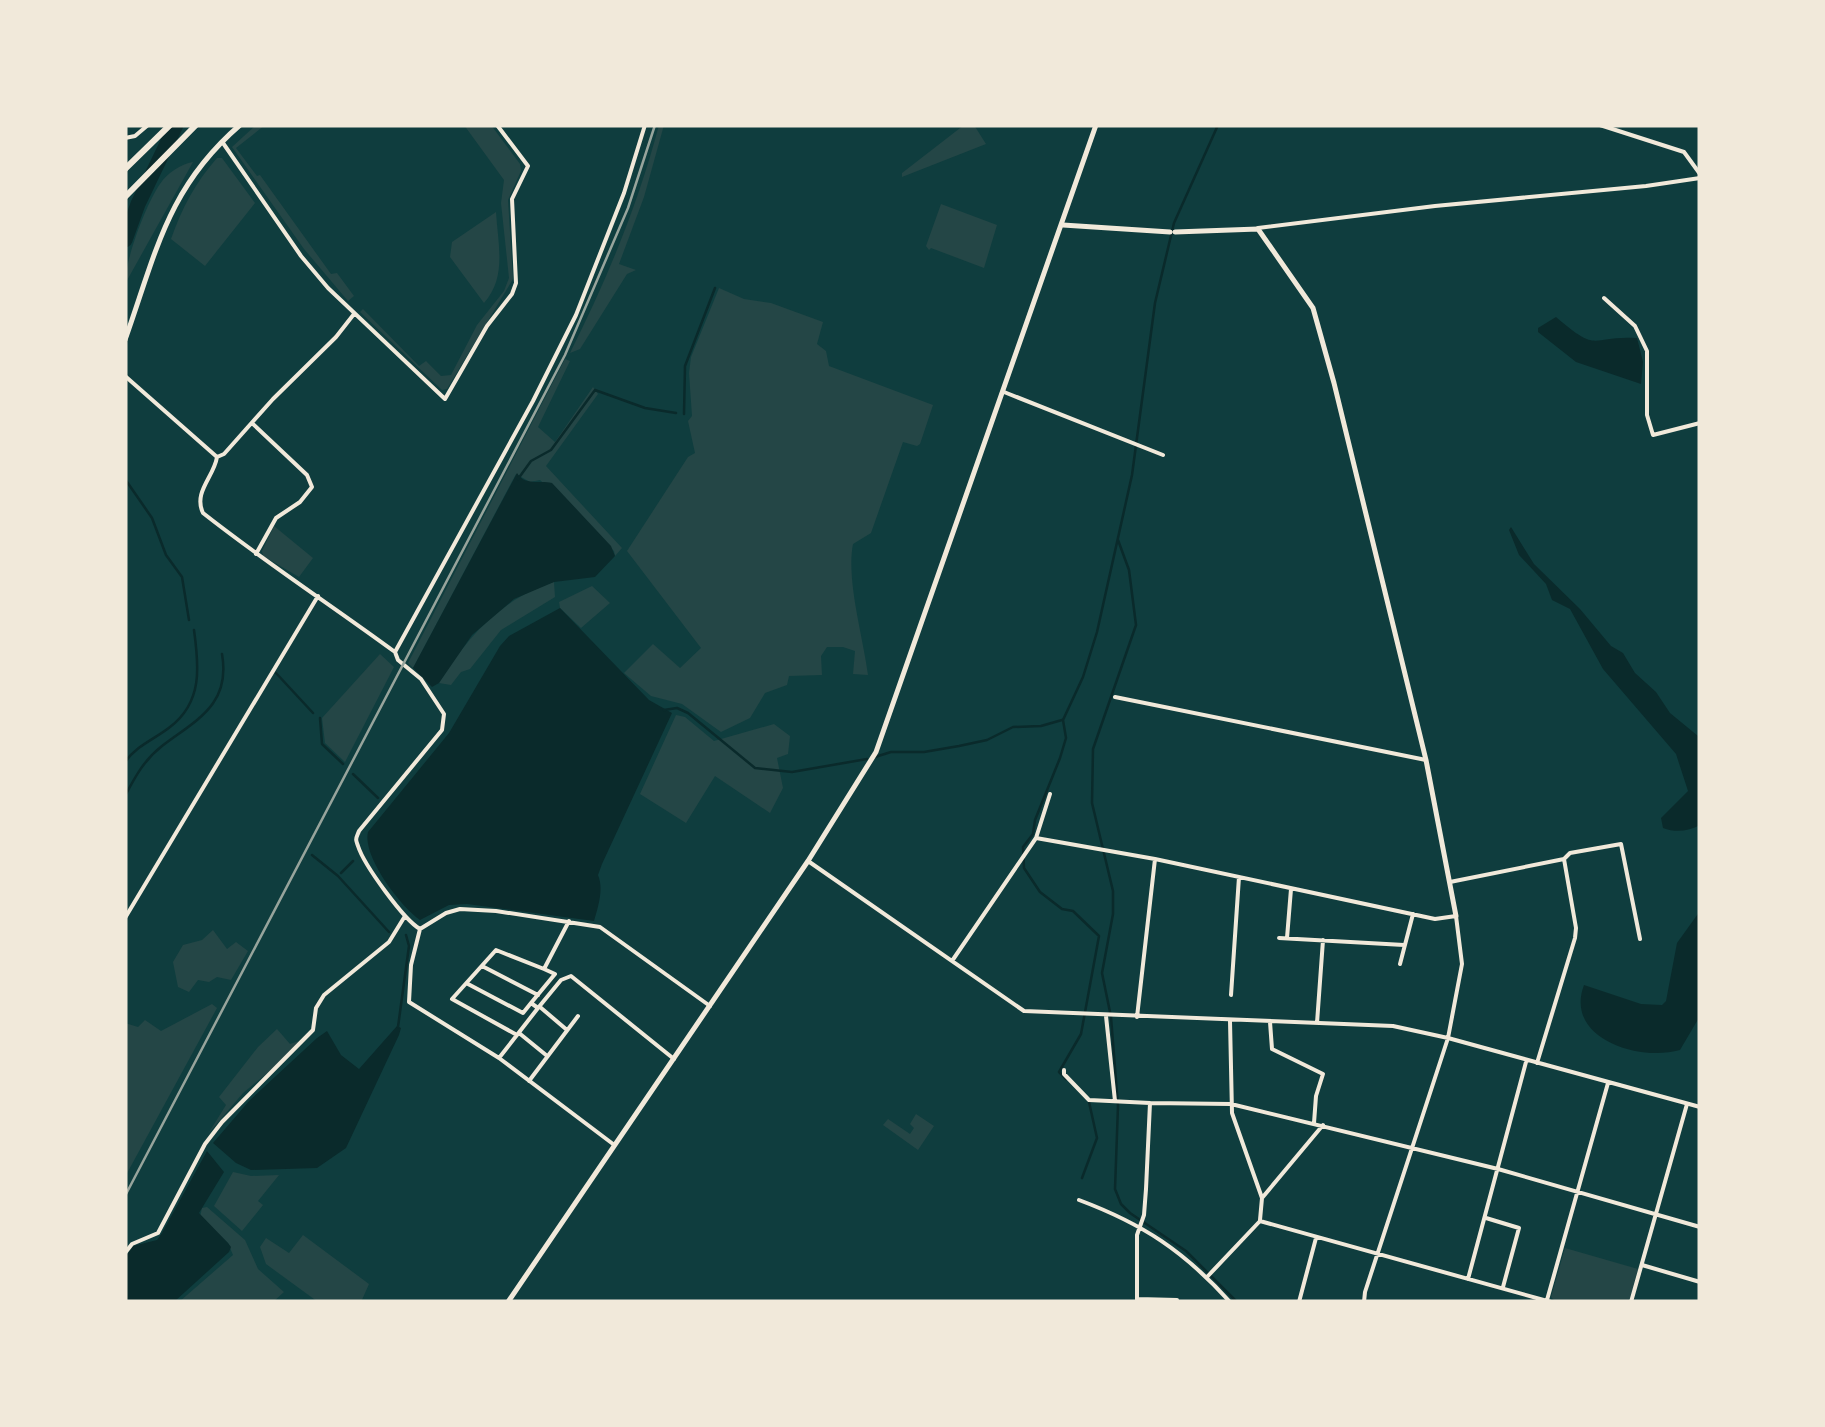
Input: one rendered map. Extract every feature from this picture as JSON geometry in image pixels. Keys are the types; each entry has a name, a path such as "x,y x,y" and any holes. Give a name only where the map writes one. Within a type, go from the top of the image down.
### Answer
{"highway":[{"path":"125,170 170,125"},
{"path":"125,197 196,125"}],"main road":[{"path":"125,340 172,207 190,176 240,125"},
{"path":"508,1302 808,861 876,752 1096,125"},
{"path":"1062,225 1173,232 1258,228 1313,308 1426,760 1456,916"}],"street":[{"path":"125,138 135,136 148,125"},
{"path":"222,141 300,256 354,314 445,399 516,282 512,200 528,166 497,125"},
{"path":"395,652 526,415 576,315 624,193 645,125"},
{"path":"1239,230 1646,186 1700,176 1684,152 1600,125"},
{"path":"1604,298 1635,326 1647,351 1646,399 1653,436 1700,423"},
{"path":"217,456 224,454 354,314"},
{"path":"125,376 217,456"},
{"path":"1004,392 1162,455"},
{"path":"252,423 308,474 312,487 300,502 276,518 256,554"},
{"path":"217,456 216,466 200,494 203,513 395,652 440,706 446,722 356,838 358,849 406,916 420,929"},
{"path":"125,918 318,596"},
{"path":"1116,697 1426,760"},
{"path":"952,960 1036,838 1050,794"},
{"path":"1036,838 1155,859 1435,919 1456,916 1462,964 1448,1038 1364,1302"},
{"path":"1450,882 1621,844 1640,939"},
{"path":"1138,1017 1155,859"},
{"path":"1537,1063 1576,928 1564,859"},
{"path":"808,861 1024,1011 1393,1026 1700,1108"},
{"path":"1231,995 1239,877"},
{"path":"1287,938 1291,888"},
{"path":"613,1144 499,1058 409,1002 411,965 420,929 460,909 600,927 710,1006"},
{"path":"1400,964 1413,914"},
{"path":"125,1253 132,1244 158,1233 214,1133 246,1095 310,1035 316,1024 316,1008 324,996 389,942 406,916"},
{"path":"544,969 569,921"},
{"path":"1279,938 1404,945"},
{"path":"1317,1023 1323,940"},
{"path":"466,983 523,1013 555,974 496,950 482,966 466,983 452,999 518,1034 548,1056"},
{"path":"482,966 538,996"},
{"path":"499,1058 561,980 571,976 674,1059"},
{"path":"532,1003 567,1030"},
{"path":"1106,1015 1115,1101"},
{"path":"529,1081 578,1016"},
{"path":"1206,1277 1260,1221 1262,1198 1231,1104 1230,1021"},
{"path":"1270,1022 1272,1050 1322,1074 1314,1123"},
{"path":"1468,1279 1527,1060"},
{"path":"1064,1070 1089,1100 1231,1104 1498,1169 1700,1227"},
{"path":"1260,1221 1548,1302 1608,1083"},
{"path":"1150,1103 1137,1300 1177,1300"},
{"path":"1632,1302 1686,1104"},
{"path":"1262,1198 1323,1125"},
{"path":"1080,1200 1139,1225 1183,1255 1230,1302"},
{"path":"1486,1218 1519,1228 1502,1289"},
{"path":"1299,1302 1316,1238"},
{"path":"1642,1265 1700,1282"}],"shaded area":[{"path":"256,125 265,125 236,148 331,274 337,273 354,296 348,301 304,249 232,147"},
{"path":"464,125 491,125 520,164 521,171 508,200 513,279 447,389 442,390 360,312 363,309 419,366 426,361 441,376 451,375 477,325 504,291 509,278 501,203 504,180"},
{"path":"659,125 664,125 644,197 619,264 636,270 627,274 580,349 570,353 620,241"},
{"path":"964,125 974,125 986,144 902,177 902,173"},
{"path":"217,158 222,158 255,203 205,266 171,239 190,196"},
{"path":"193,162 125,284 132,247 154,193 170,173"},
{"path":"941,204 997,225 984,268 926,246"},
{"path":"496,212 498,271 484,303 450,257 452,242"},
{"path":"719,288 823,322 817,344 826,351 829,366 933,405 920,444 903,442 871,533 853,544 853,591 868,675 853,674 855,651 827,647 821,656 822,675 789,676 787,685 765,693 750,718 721,732 682,704 651,696 624,673 653,644 680,668 701,648 627,551 688,457 695,453 688,421 692,416 691,357"},
{"path":"1556,317 1588,340 1637,338 1643,362 1641,384 1576,362 1538,332 1538,328"},
{"path":"565,359 570,361 538,427 555,442 593,387 598,394 546,466 622,548 615,556 540,480 530,482 516,474 413,668 408,663"},
{"path":"517,473 528,481 552,483 611,546 615,556 595,577 554,582 514,599 472,635 439,683 432,687 413,668"},
{"path":"274,526 313,558 299,577 263,556"},
{"path":"1511,527 1534,564 1611,646 1623,653 1670,713 1698,736 1700,825 1682,831 1663,828 1661,818 1688,791 1676,754 1603,669 1570,609 1552,600 1546,584 1519,555"},
{"path":"554,582 555,597 501,630 470,669 461,672 451,685 439,683 461,650 487,622 518,598"},
{"path":"592,586 610,603 581,628 560,608 559,602"},
{"path":"560,608 649,700 672,713 602,864 594,921 467,904 449,905 420,920 384,880 371,854 368,832 449,733 500,646 509,636"},
{"path":"380,654 394,667 345,762 325,743 322,718"},
{"path":"676,715 685,717 714,741 774,724 790,736 788,754 777,758 783,788 770,813 715,776 686,823 640,794"},
{"path":"1700,911 1700,1016 1680,1050 1663,1053 1626,1049 1595,1032 1585,1019 1581,1004 1584,985 1641,1004 1662,1005 1677,943"},
{"path":"213,930 227,949 236,942 248,951 231,980 198,980 189,992 178,987 173,962 183,945 202,940"},
{"path":"212,1004 217,1008 125,1177 125,1023 138,1027 145,1020 161,1031"},
{"path":"397,1026 401,1028 399,1035 346,1148 317,1168 251,1170 213,1143 249,1101 327,1031 341,1055 359,1069"},
{"path":"277,1029 290,1044 299,1041 243,1093 208,1134 226,1105 219,1097"},
{"path":"916,1114 934,1126 918,1150 883,1125 888,1119 910,1134"},
{"path":"207,1151 224,1172 199,1213 228,1243 229,1252 174,1302 125,1302 125,1258 133,1246 157,1240"},
{"path":"233,1172 279,1175 258,1201 263,1205 242,1231 214,1206"},
{"path":"207,1207 245,1240 258,1269 284,1292 273,1302 179,1302 233,1255 228,1243 200,1217 202,1208"},
{"path":"303,1235 369,1284 361,1302 318,1302 266,1264 260,1247 266,1238 289,1253"},
{"path":"1565,1248 1638,1269 1629,1302 1554,1300 1551,1297"}],"waterway":[{"path":"125,240 176,125"},
{"path":"1066,1079 1059,1072 1081,1034 1099,936 1073,911 1062,909 1040,892 1024,868 1023,847 1033,834 1060,758 1066,738 1063,720 1083,677 1097,632 1132,475 1155,303 1174,223 1218,125"},
{"path":"684,414 685,366 715,288"},
{"path":"518,479 531,461 551,450 595,390 645,408 676,413"},
{"path":"125,479 152,518 166,555 182,577 189,620"},
{"path":"1118,540 1129,570 1136,625 1093,749 1092,803 1113,891 1113,914 1102,973 1111,1017 1118,1106 1115,1189 1130,1213 1186,1251 1237,1302"},
{"path":"125,762 170,727 188,706 196,683 194,630"},
{"path":"125,796 150,757 198,719 216,699 223,672 222,654"},
{"path":"276,673 313,713"},
{"path":"664,710 677,708 688,713 755,768 792,772 867,759"},
{"path":"320,718 322,744 343,764"},
{"path":"875,757 959,746 987,740 1013,727 1062,720"},
{"path":"353,774 378,798"},
{"path":"312,855 338,876 389,932"},
{"path":"341,873 353,861"},
{"path":"398,1027 409,946 406,935"},
{"path":"1082,1178 1097,1138 1089,1102"}],"railway":[{"path":"125,1196 565,355 628,208 655,125"}]}
